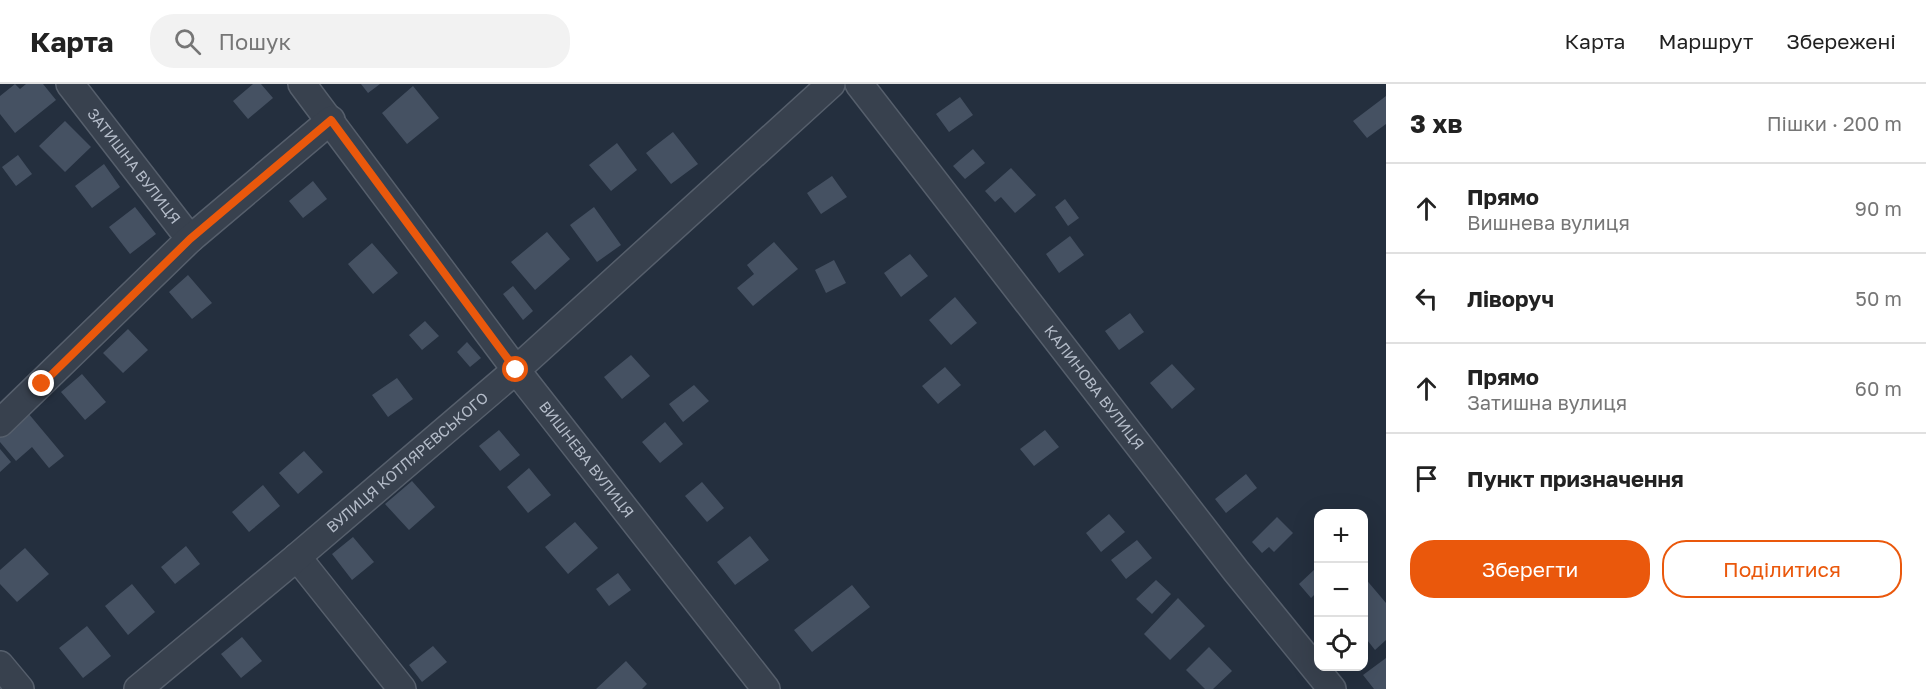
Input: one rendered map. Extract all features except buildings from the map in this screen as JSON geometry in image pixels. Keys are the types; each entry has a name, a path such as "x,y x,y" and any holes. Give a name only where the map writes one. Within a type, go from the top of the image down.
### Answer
{"street":[{"name":"ЗАТИШНА ВУЛИЦЯ","path":"0,423 190,239 70,84"},
{"name":"ВИШНЕВА ВУЛИЦЯ","path":"302,84 516,370 766,689"},
{"name":"ВУЛИЦЯ КОТЛЯРЕВСЬКОГО","path":"138,689 516,370 831,84"},
{"name":"КАЛИНОВА ВУЛИЦЯ","path":"859,84 1236,571 1332,689"},
{"path":"190,239 331,120"},
{"path":"297,557 402,689"},
{"path":"0,664 20,689"}],"route":[{"path":"42,384 190,239 331,120 516,370"}]}
